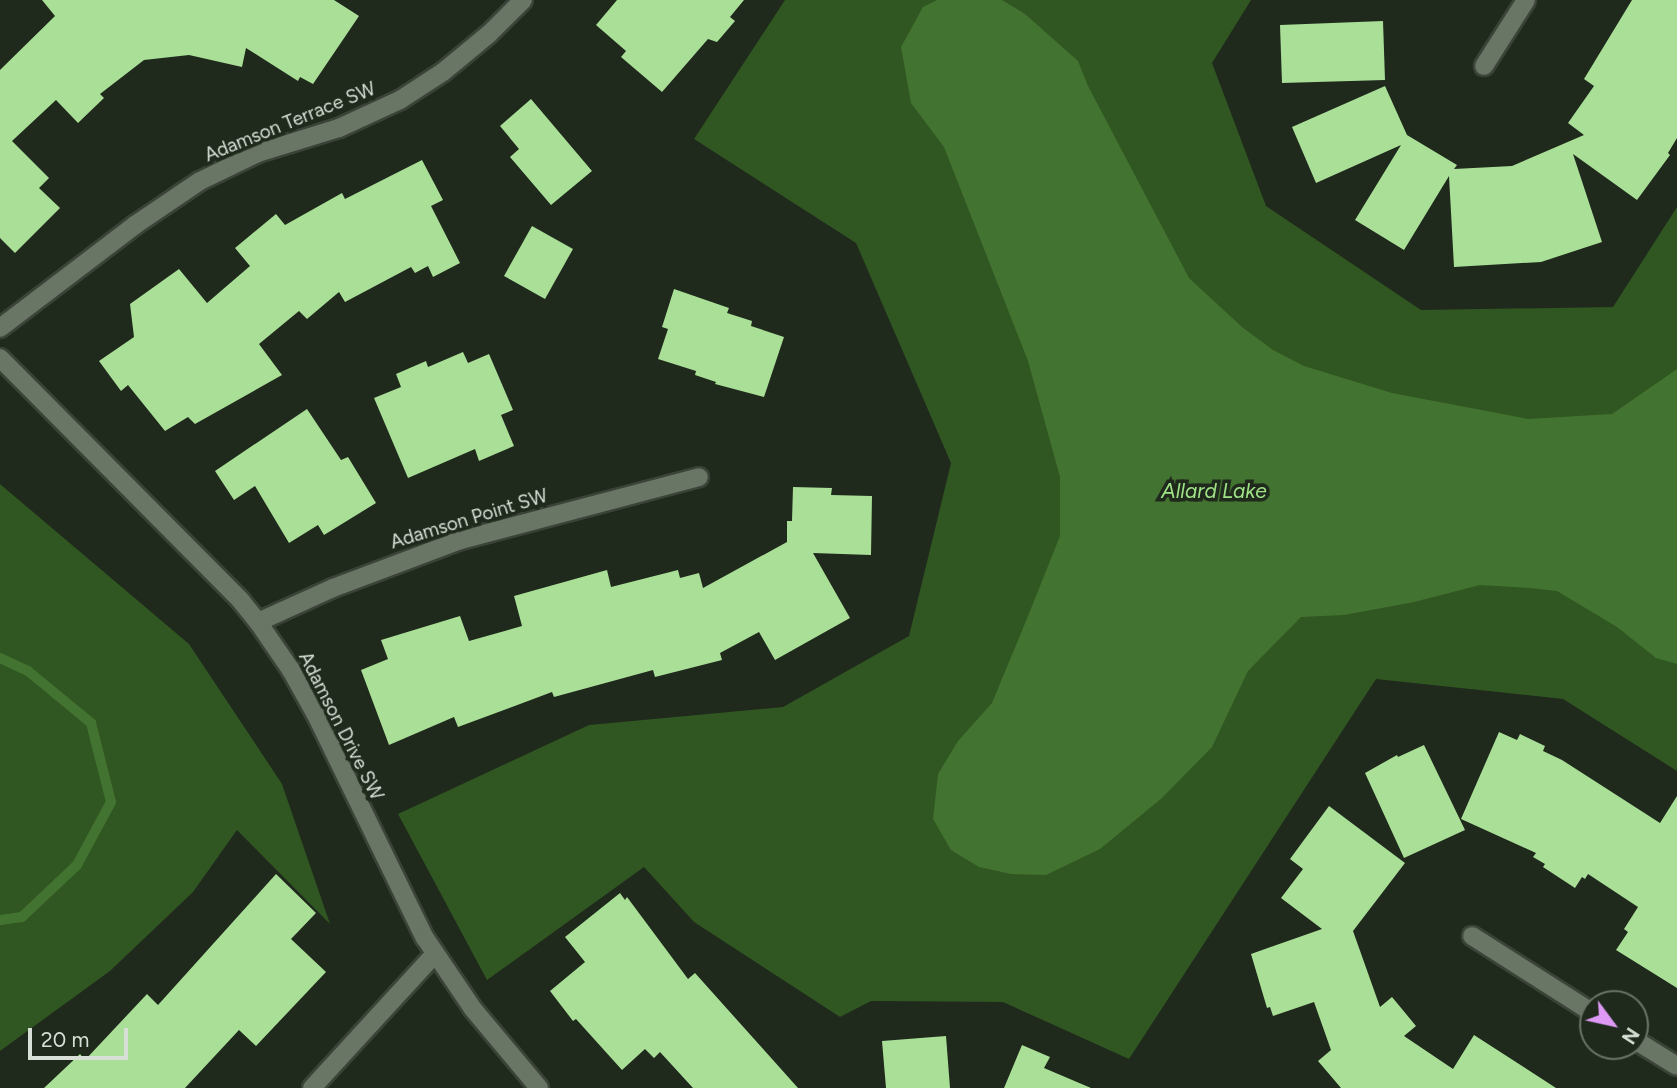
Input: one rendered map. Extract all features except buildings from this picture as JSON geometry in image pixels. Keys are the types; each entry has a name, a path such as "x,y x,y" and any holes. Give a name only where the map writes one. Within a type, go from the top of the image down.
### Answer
{"street":[{"name":"Adamson Terrace SW","path":"0,328 135,225 200,181 258,153 339,128 400,100 462,57 523,0"},
{"path":"1484,66 1526,0"},
{"name":"Adamson Drive SW","path":"0,358 241,601 258,622 291,670 310,704 388,866 435,954 473,1009 540,1088"},
{"name":"Adamson Point SW","path":"258,622 333,588 461,540 699,477"},
{"path":"1472,936 1579,1004"},
{"path":"312,1088 435,954"},
{"path":"1649,1049 1677,1066"}],"shaded area":[{"path":"785,0 1251,0 1212,63 1266,206 1421,310 1613,307 1677,207 1677,771 1563,699 1376,679 1129,1059 1003,1002 871,1001 840,1017 694,922 644,867 487,980 398,814 589,725 783,707 909,636 951,463 856,243 694,139"},
{"path":"0,484 189,644 282,784 330,924 237,830 193,892 110,971 0,1051"}],"water":[{"name":"Allard Lake","path":"937,0 1002,0 1025,14 1078,61 1088,86 1189,278 1242,327 1273,350 1304,366 1392,393 1528,419 1612,414 1677,369 1677,664 1656,658 1617,627 1557,591 1480,585 1414,602 1344,615 1301,617 1248,671 1212,747 1162,798 1100,849 1046,875 1011,874 979,867 951,850 933,819 938,774 958,741 992,703 1028,616 1060,536 1060,477 1028,361 944,147 911,103 901,47 923,7"}],"waterway":[{"path":"0,658 28,671 91,723 111,802 77,865 22,917 0,920"}]}
